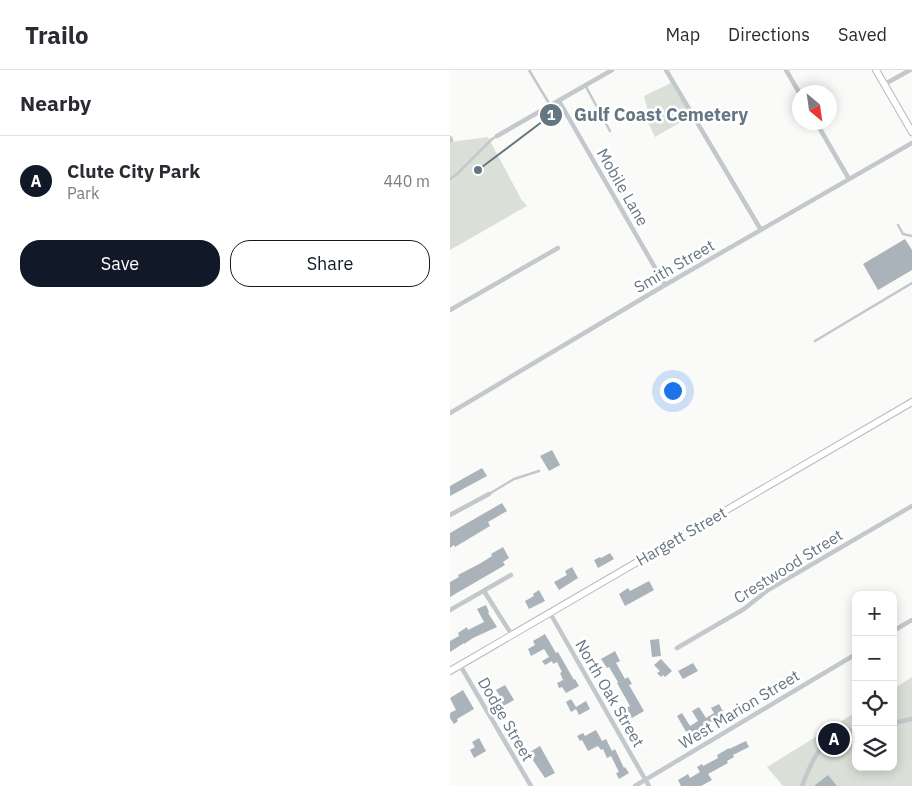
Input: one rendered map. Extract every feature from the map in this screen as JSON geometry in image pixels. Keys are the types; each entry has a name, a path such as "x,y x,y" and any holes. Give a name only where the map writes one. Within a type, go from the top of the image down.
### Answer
{"street":[{"path":"497,136 612,70"},
{"path":"666,70 761,230"},
{"path":"786,70 795,85"},
{"path":"876,70 912,132"},
{"path":"884,84 910,70"},
{"name":"Mobile Lane","path":"559,101 665,285"},
{"path":"821,130 849,179"},
{"name":"Smith Street","path":"450,413 665,285 912,143"},
{"path":"450,310 558,248"},
{"name":"Hargett Street","path":"450,671 912,402"},
{"path":"450,515 488,494"},
{"name":"Crestwood Street","path":"677,648 744,609 768,590 912,506"},
{"path":"450,610 511,575"},
{"path":"484,591 512,635"},
{"name":"North Oak Street","path":"550,613 649,786"},
{"path":"897,629 912,620"},
{"name":"West Marion Street","path":"635,786 852,656"},
{"name":"Dodge Street","path":"460,666 530,786"},
{"path":"897,722 912,719"},
{"path":"802,786 809,768 824,744 837,735 852,731"}],"lane":[{"path":"529,70 550,106"},
{"path":"585,85 610,131"},
{"path":"450,179 497,136"},
{"path":"898,225 903,234 912,236"},
{"path":"815,341 912,282"},
{"path":"488,494 514,479 539,471"}],"shaded area":[{"path":"671,83 691,116 655,137 646,118 649,115 644,96"},
{"path":"488,137 521,199 527,206 450,250 450,142"},
{"path":"912,677 912,786 783,786 767,767 852,714 852,771 897,771 897,686"}],"building":[{"path":"905,239 912,250 912,270 878,290 863,264"},
{"path":"552,450 560,465 549,471 540,456"},
{"path":"482,468 487,476 450,496 450,486"},
{"path":"502,503 507,511 488,522 490,526 455,547 454,545 450,548 450,533"},
{"path":"503,547 509,558 503,562 505,565 450,597 450,582"},
{"path":"610,553 614,559 598,568 594,560"},
{"path":"572,567 578,578 559,590 554,582 567,575 565,571"},
{"path":"649,581 654,590 625,606 619,594 628,588 630,591"},
{"path":"539,590 545,601 529,609 525,601 534,596 533,594"},
{"path":"486,605 488,613 497,627 473,638 450,652 450,641 459,636 458,633 467,627 468,630 484,622 477,609"},
{"path":"545,634 579,686 566,693 562,687 559,688 557,683 563,680 560,673 562,672 557,662 553,664 552,661 545,665 542,661 549,657 544,649 531,656 528,649 535,645 533,641"},
{"path":"659,639 661,656 652,657 650,640"},
{"path":"615,651 620,661 616,663 625,679 628,677 632,684 629,685 644,711 632,718 625,709 630,706 618,682 609,667 607,668 601,659"},
{"path":"661,659 672,671 665,677 663,675 661,677 657,673 660,671 654,665"},
{"path":"693,663 698,671 683,679 678,671"},
{"path":"505,685 514,700 500,708 496,702 502,699 496,690"},
{"path":"463,690 474,709 457,719 458,721 454,724 450,718 450,713 456,710 450,698"},
{"path":"571,699 576,707 586,701 590,709 579,715 576,709 571,712 566,702"},
{"path":"719,704 725,715 709,723 711,726 689,737 677,716 682,713 690,726 698,721 692,711 699,707 706,718 714,713 711,708"},
{"path":"596,730 602,741 606,739 612,751 615,749 624,768 629,773 619,779 616,773 619,772 611,756 607,758 603,749 601,750 598,746 588,751 582,740 580,741 577,736 583,733 585,736"},
{"path":"479,738 486,751 474,758 470,750 475,747 472,742"},
{"path":"746,741 749,747 733,755 734,757 727,761 728,763 708,774 712,780 701,786 681,786 678,780 688,774 690,778 700,772 697,767 702,764 703,766 718,758 717,755 729,748"},
{"path":"540,746 555,773 545,778 528,753"},
{"path":"828,775 837,786 814,786"}],"place":[{"name":"Gulf Coast Cemetery","path":"478,170"},
{"name":"Clute City Park","path":"834,739"}]}
